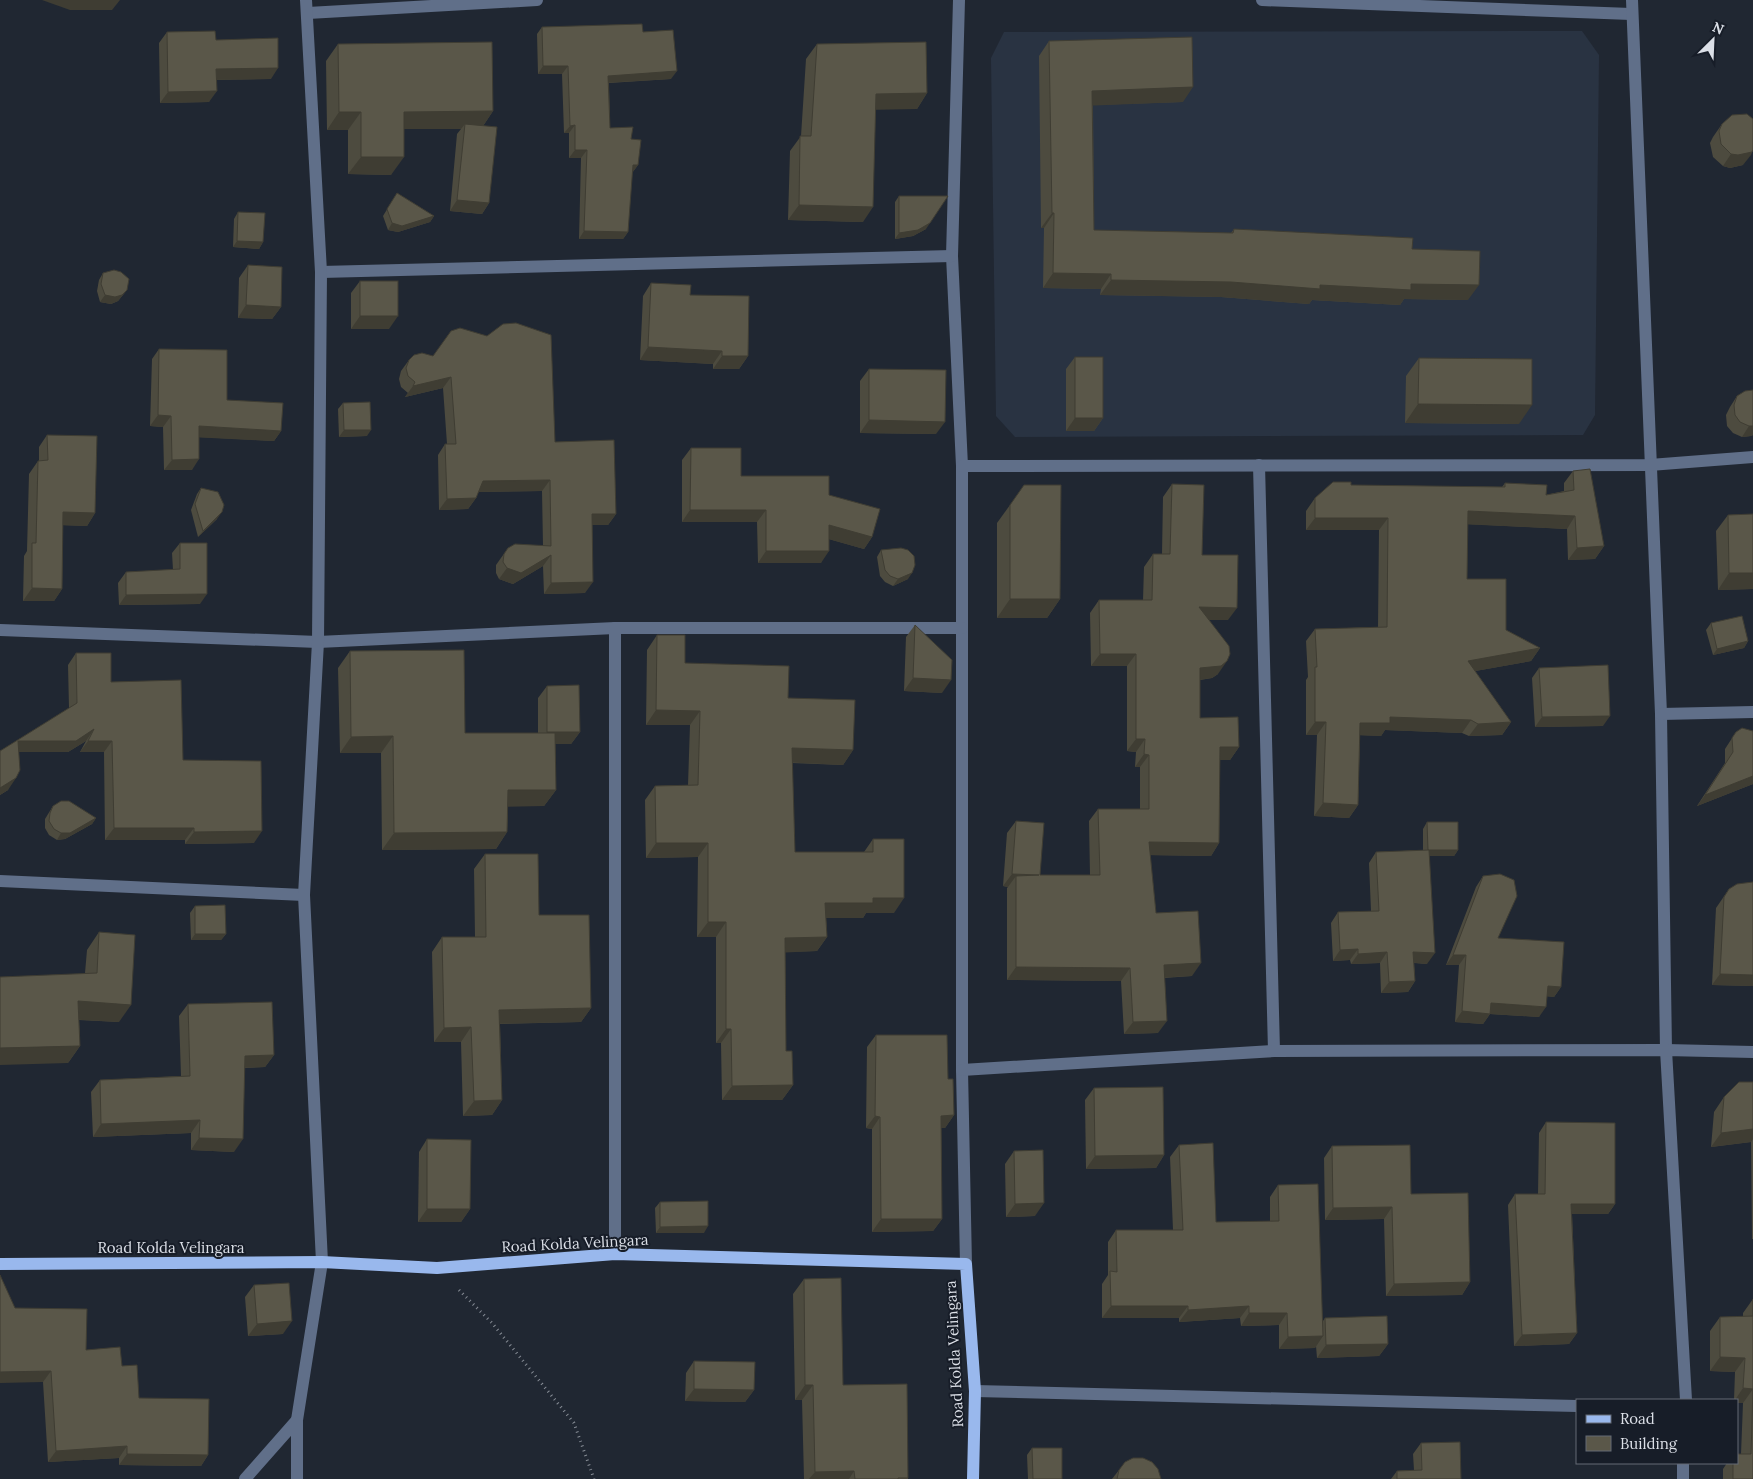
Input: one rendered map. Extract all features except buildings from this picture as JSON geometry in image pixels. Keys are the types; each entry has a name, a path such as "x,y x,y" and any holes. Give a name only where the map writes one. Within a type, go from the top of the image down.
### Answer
{"main road":[{"name":"Road Kolda Velingara","path":"0,1264 322,1262 437,1268 615,1254 966,1264 975,1391 973,1479"}],"street":[{"path":"297,1479 297,1420 322,1262 304,895 318,642 321,272 306,0"},
{"path":"308,14 537,0"},
{"path":"959,0 952,256 962,466 962,1070 966,1264"},
{"path":"1262,0 1632,14"},
{"path":"1632,0 1661,714 1666,1050 1686,1399"},
{"path":"321,272 952,256"},
{"path":"962,466 1650,465 1753,457"},
{"path":"1259,465 1274,1051"},
{"path":"0,630 318,642 615,628 962,628"},
{"path":"615,628 615,1254"},
{"path":"1661,714 1753,712"},
{"path":"0,881 304,895"},
{"path":"962,1070 1274,1051 1666,1050 1753,1052"},
{"path":"975,1391 1576,1406"},
{"path":"245,1479 297,1420"},
{"path":"1683,1464 1683,1479"}],"path":[{"path":"437,1268 492,1323 574,1423 594,1479"}],"shaded area":[{"path":"1582,31 1599,55 1595,415 1583,435 1015,437 996,416 991,58 1004,32"}]}
